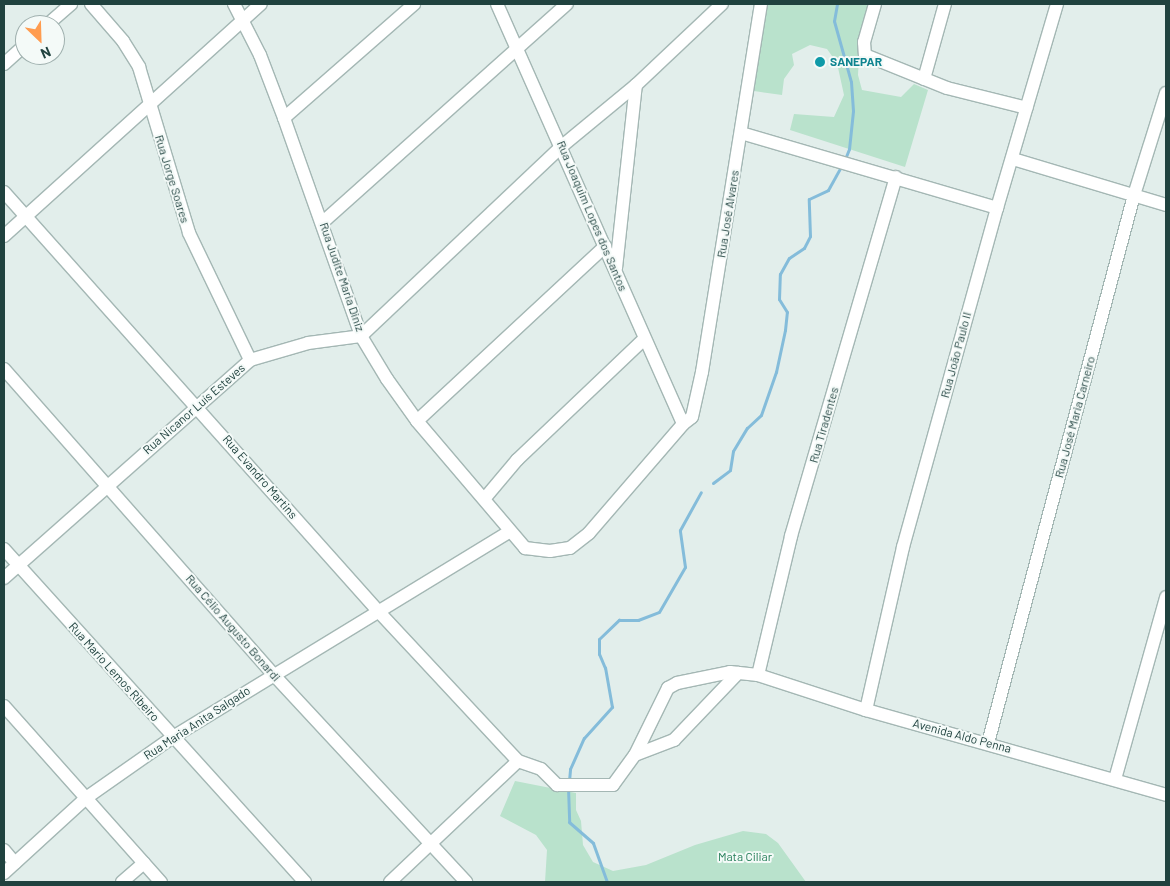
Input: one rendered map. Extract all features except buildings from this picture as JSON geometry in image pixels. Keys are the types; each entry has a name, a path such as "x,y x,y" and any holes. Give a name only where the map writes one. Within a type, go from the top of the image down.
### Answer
{"street":[{"path":"58,15 70,4"},
{"name":"Rua Jorge Soares","path":"91,4 123,41 139,67 152,104 164,157 189,233 250,360"},
{"name":"Rua Judite Maria Diniz","path":"234,4 243,20 284,118 324,222 361,336 387,379 417,420 486,498 509,532 525,548 550,551 570,548 589,533 685,423"},
{"path":"4,236 261,4"},
{"path":"284,118 414,4"},
{"name":"Rua Joaquim Lopes dos Santos","path":"497,4 616,268 644,339 685,423"},
{"path":"324,222 567,4"},
{"path":"361,336 562,146 636,85 722,4"},
{"name":"Rua José Alvares","path":"685,423 692,417 702,372 762,4"},
{"path":"875,4 864,42 864,50 869,57 924,79 1027,108"},
{"path":"924,79 945,4"},
{"name":"Rua João Paulo II","path":"866,710 903,547 996,208 1013,159 1057,4"},
{"path":"4,64 15,54"},
{"path":"616,268 636,85"},
{"name":"Rua José Maria Carneiro","path":"988,742 1134,195 1166,93"},
{"path":"741,132 996,208"},
{"path":"1013,159 1166,204"},
{"name":"Rua Tiradentes","path":"758,675 792,536 896,178"},
{"name":"Rua Evandro Martins","path":"4,192 198,406 379,612 518,761"},
{"path":"417,420 605,246"},
{"name":"Rua Nicanor Luís Esteves","path":"4,578 250,360 308,343 361,336"},
{"path":"486,498 517,460 644,339"},
{"name":"Rua Célio Augusto Bonardi","path":"4,370 108,485 273,674 466,882"},
{"name":"Rua Maria Anita Salgado","path":"4,873 86,798 173,737 273,674 379,612 509,532"},
{"name":"Rua Mario Lemos Ribeiro","path":"4,549 305,882"},
{"path":"1115,779 1166,597"},
{"path":"390,882 518,761 541,769 557,785 613,785 635,755 674,740 738,673"},
{"name":"Avenida Aldo Penna","path":"635,755 668,688 694,679 738,673 758,675 866,710 988,742 1166,795"},
{"path":"4,706 161,882"},
{"path":"4,850 15,863"},
{"path":"122,882 144,863"}],"green space":[{"path":"766,4 872,4 860,36 858,75 862,90 901,97 914,84 928,90 905,167 790,130 794,114 834,117 844,95 837,63 827,49 810,45 792,54 794,65 784,79 782,95 754,91"},
{"name":"Mata Ciliar","path":"515,781 576,793 576,810 581,821 583,845 593,862 613,871 646,865 695,845 743,831 766,834 778,843 806,882 545,882 547,850 536,835 500,816"}],"waterway":[{"path":"837,4 834,21 851,82 853,111 849,149 845,159"},
{"path":"713,483 730,470 733,451 747,428 761,415 776,372 785,330 787,312 779,299 780,274 789,258 804,248 810,236 809,199 828,190 842,165"},
{"path":"569,781 570,769 584,738 612,707 605,668 599,654 599,639 619,620 638,620 659,612 685,567 680,530 701,492"},
{"path":"568,787 569,822 593,843 607,882"}],"place":[{"name":"SANEPAR","path":"820,62"}]}
